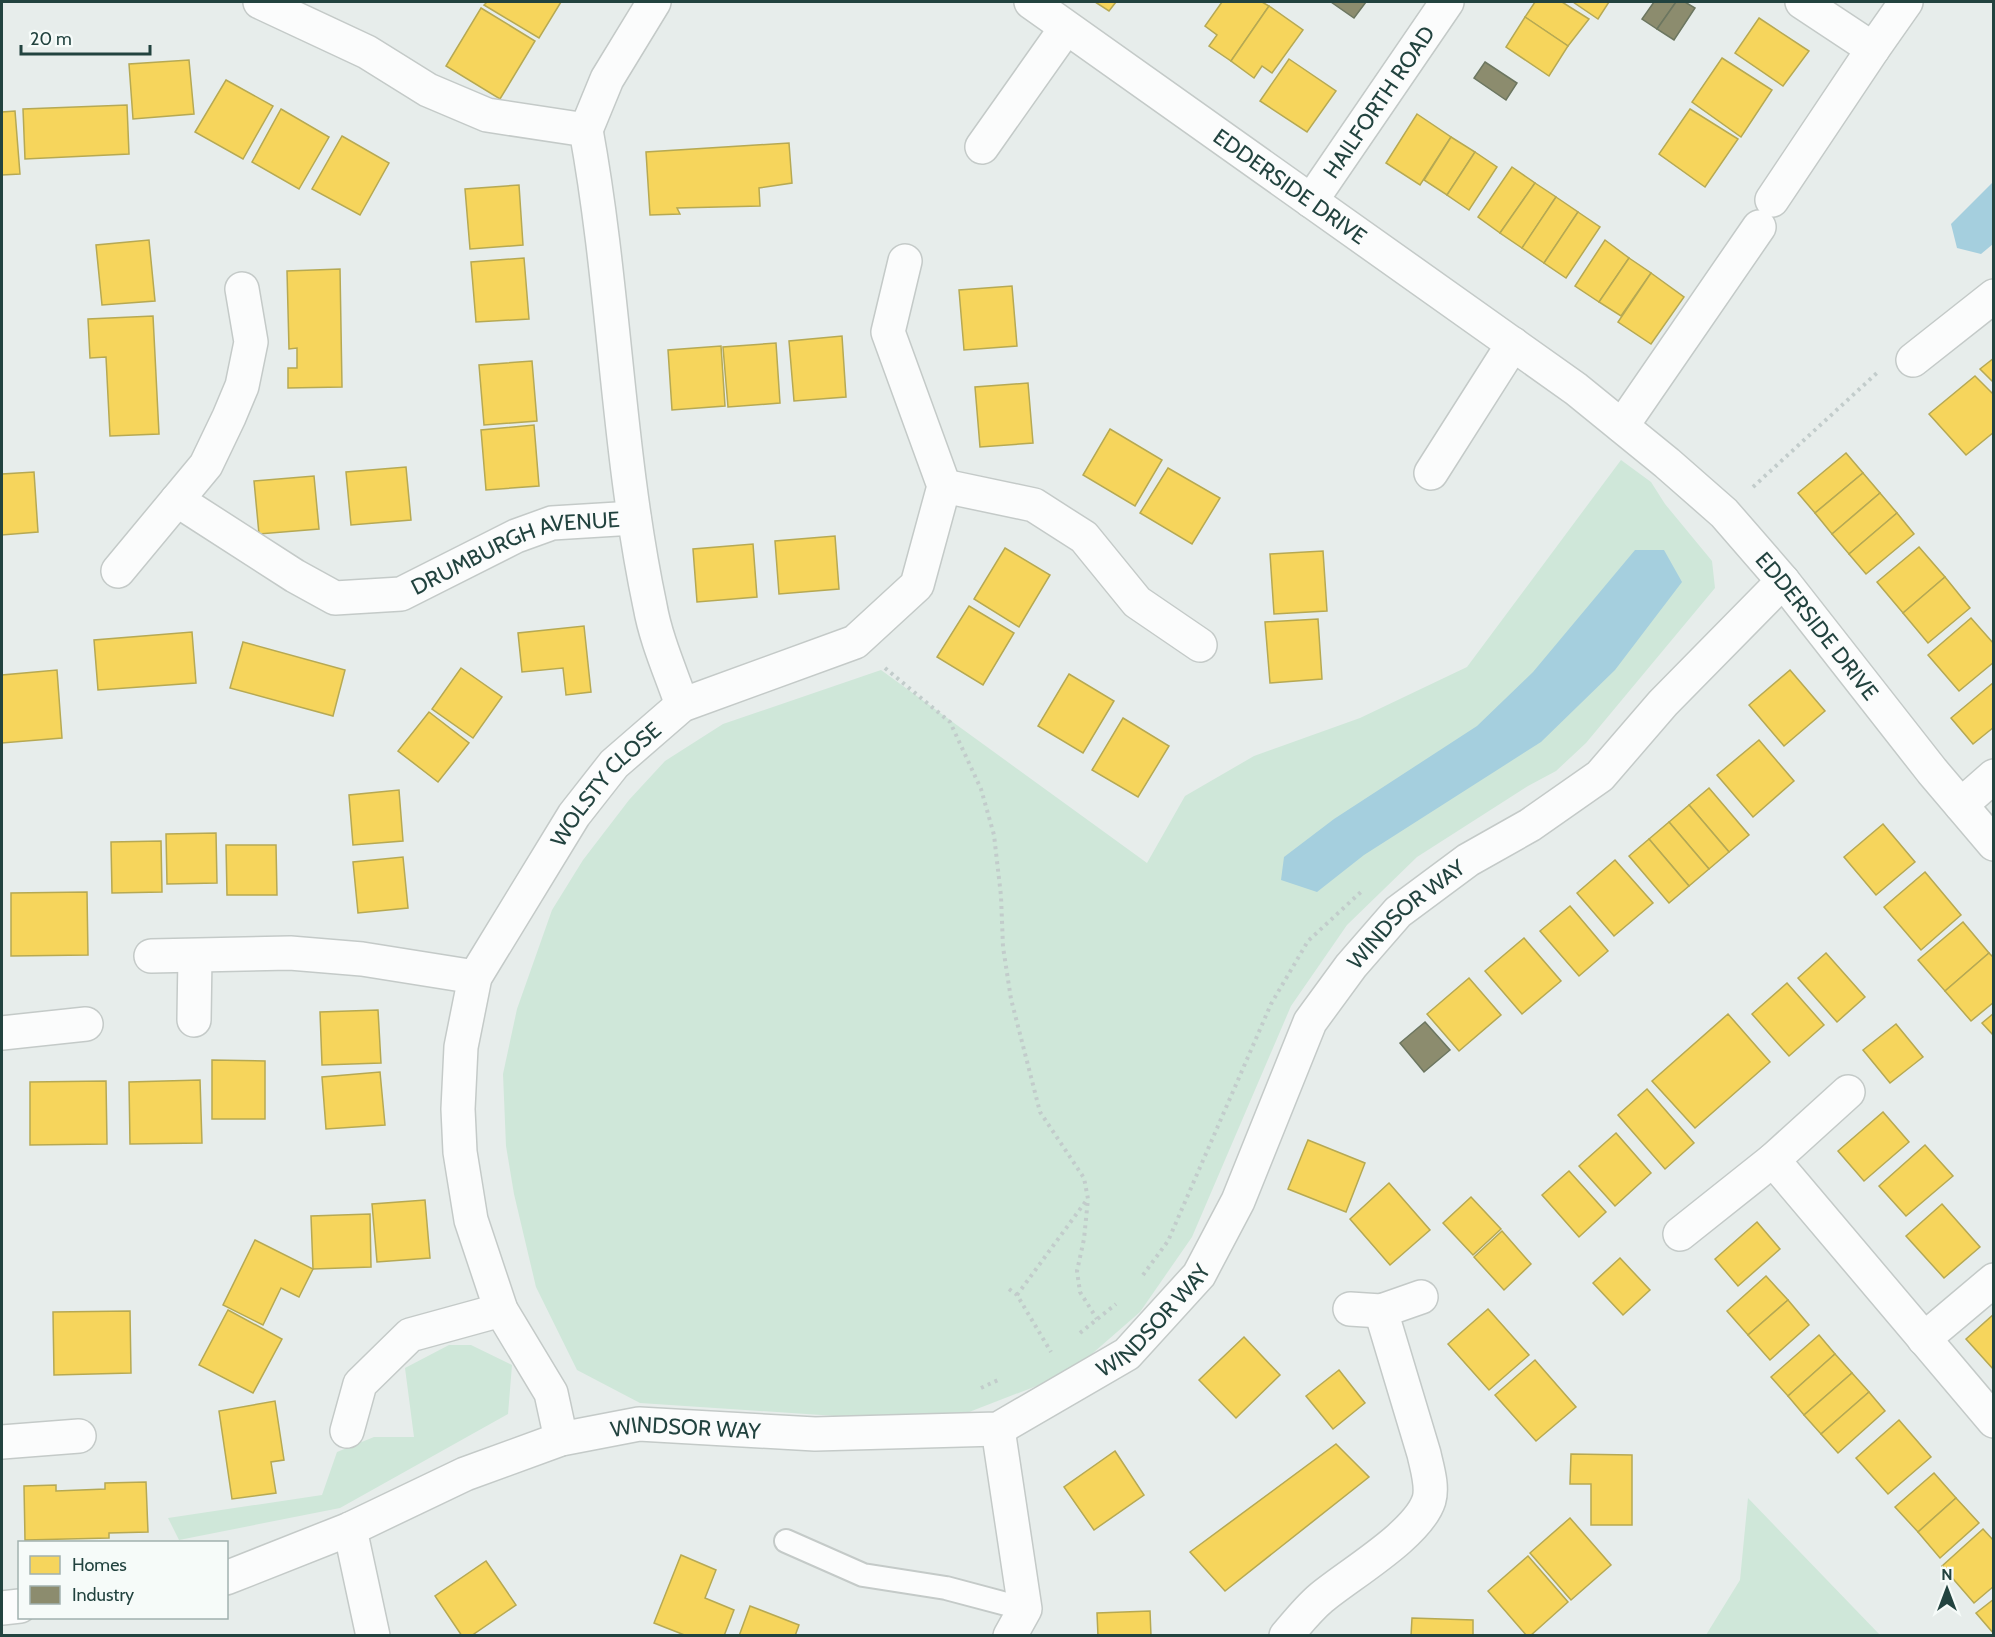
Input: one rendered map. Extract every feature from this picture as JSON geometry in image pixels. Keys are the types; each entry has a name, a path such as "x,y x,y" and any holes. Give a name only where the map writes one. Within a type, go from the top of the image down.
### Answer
{"street":[{"path":"260,2 367,52 428,90 487,115 586,130 608,79 654,2"},
{"name":"EDDERSIDE DRIVE","path":"1031,2 1513,344 1623,426 1724,513 1783,581 1960,805 1994,844"},
{"name":"HAILFORTH ROAD","path":"1311,201 1447,2"},
{"path":"1802,2 1873,49"},
{"path":"1623,426 1906,2"},
{"path":"982,147 1066,28"},
{"name":"DRUMBURGH AVENUE","path":"586,130 598,193 634,518 650,609 682,705"},
{"path":"905,261 888,332 944,486 1034,505 1084,537 1137,602 1200,645"},
{"path":"118,572 206,465 242,386 251,342 242,289"},
{"path":"1913,360 1994,296"},
{"path":"1431,473 1513,344"},
{"name":"WOLSTY CLOSE","path":"561,1439 551,1394 501,1310 471,1220 460,1152 458,1109 461,1047 474,977 574,815 614,764 682,705 855,642 917,585 944,486"},
{"name":"DRUMBURGH AVENUE","path":"177,500 295,576 335,598 401,594 516,536 552,523 634,518"},
{"name":"WINDSOR WAY","path":"228,1577 350,1529 465,1474 561,1439 639,1424 815,1434 998,1429 1127,1354 1198,1275 1238,1201 1310,1022 1351,966 1398,912 1468,860 1530,825 1600,776 1663,703 1783,581"},
{"path":"1960,805 1994,777"},
{"path":"151,956 290,953 362,959 474,977"},
{"path":"194,1020 195,956"},
{"path":"2,1033 86,1024"},
{"path":"1680,1234 1773,1160 1848,1092"},
{"path":"1773,1160 1994,1421"},
{"path":"1924,1339 1994,1280"},
{"path":"1286,1635 1320,1598 1372,1562 1418,1519 1429,1500 1430,1478 1424,1454 1366,1310 1421,1297"},
{"path":"347,1431 360,1384 410,1335 501,1310"},
{"path":"998,1429 1017,1622"},
{"path":"2,1442 79,1436"},
{"path":"350,1529 373,1635"},
{"path":"2,1608 18,1606"}],"lane":[{"path":"786,1541 863,1575 946,1588 1017,1622"}],"path":[{"path":"1724,513 1880,371"},
{"path":"855,642 950,722 981,789 994,835 1001,896 1003,947 1011,999 1037,1101 1040,1112 1084,1178 1088,1199 1084,1239 1077,1271 1080,1292 1097,1319"},
{"path":"1142,1277 1168,1241 1271,1004 1308,941 1369,885"},
{"path":"1017,1294 1088,1199"},
{"path":"1009,1289 1017,1294 1053,1355 1044,1360"},
{"path":"1071,1341 1120,1301"},
{"path":"976,1390 1005,1377"}],"green space":[{"path":"1621,460 1651,482 1665,504 1712,561 1715,588 1586,743 1556,771 1528,786 1417,857 1347,925 1291,1006 1192,1237 1140,1312 1070,1373 964,1414 836,1416 640,1403 577,1370 536,1287 514,1194 506,1146 503,1074 517,1009 552,910 583,860 629,800 665,761 723,724 881,670 1147,863 1185,796 1254,756 1360,718 1467,667"},
{"path":"449,1345 471,1345 512,1365 508,1414 340,1508 179,1540 168,1518 322,1495 337,1452 374,1437 414,1437 405,1368"},
{"path":"1748,1498 1880,1635 1706,1635 1740,1580"}],"water":[{"path":"1993,182 1993,244 1981,254 1957,248 1951,224"},
{"path":"1635,550 1664,550 1682,582 1615,670 1541,742 1364,855 1317,892 1281,880 1284,857 1334,819 1477,726 1533,672"}],"building: Homes":[{"path":"487,2 561,2 539,38 484,5"},
{"path":"1095,2 1116,2 1109,11"},
{"path":"1222,2 1262,2 1269,6 1231,61 1209,46 1217,35 1205,26"},
{"path":"1535,2 1562,2 1589,19 1568,46 1525,17"},
{"path":"1573,2 1609,2 1598,19"},
{"path":"1269,6 1303,30 1272,73 1262,66 1254,78 1231,61"},
{"path":"481,8 535,41 500,99 446,66"},
{"path":"1525,17 1568,46 1549,76 1506,47"},
{"path":"1759,18 1809,51 1783,86 1735,53"},
{"path":"1722,58 1772,90 1741,137 1692,102"},
{"path":"1289,59 1336,91 1307,132 1260,101"},
{"path":"189,60 194,114 133,119 129,64"},
{"path":"226,80 273,106 243,159 195,132"},
{"path":"127,105 129,154 25,159 23,109"},
{"path":"281,109 329,137 299,189 252,162"},
{"path":"1690,109 1738,139 1705,187 1659,154"},
{"path":"15,111 20,174 2,175 2,112"},
{"path":"1417,114 1451,137 1420,185 1386,163"},
{"path":"342,136 389,163 360,215 312,189"},
{"path":"1451,137 1475,152 1447,195 1424,180"},
{"path":"789,143 792,183 759,188 760,206 677,208 680,214 650,215 646,152"},
{"path":"1475,152 1497,167 1469,210 1447,195"},
{"path":"1512,167 1535,183 1500,233 1478,217"},
{"path":"1535,183 1556,197 1522,248 1500,233"},
{"path":"519,185 523,245 470,249 465,189"},
{"path":"1556,197 1578,212 1544,263 1522,248"},
{"path":"1578,212 1600,227 1566,278 1544,263"},
{"path":"149,240 155,301 102,305 96,245"},
{"path":"1605,240 1629,258 1599,302 1575,286"},
{"path":"524,258 529,319 476,322 471,262"},
{"path":"1629,258 1651,273 1621,316 1599,302"},
{"path":"340,269 342,387 288,388 288,368 297,368 297,348 289,349 287,271"},
{"path":"1651,273 1684,297 1651,344 1618,322"},
{"path":"1012,286 1017,346 964,350 959,290"},
{"path":"153,316 159,434 110,436 106,357 90,358 88,319"},
{"path":"842,336 846,397 794,401 789,341"},
{"path":"776,343 780,403 728,407 723,347"},
{"path":"721,346 725,406 672,410 668,350"},
{"path":"1994,358 1994,383 1980,369"},
{"path":"532,361 537,421 484,425 479,365"},
{"path":"1975,376 1994,395 1994,432 1966,455 1929,414"},
{"path":"1028,383 1033,443 980,447 975,387"},
{"path":"534,425 539,486 486,490 481,430"},
{"path":"1110,429 1162,460 1135,506 1083,475"},
{"path":"1846,453 1863,473 1815,513 1798,493"},
{"path":"406,467 411,520 351,525 346,472"},
{"path":"1168,468 1220,498 1192,544 1140,513"},
{"path":"34,472 38,532 2,535 2,474"},
{"path":"1863,473 1880,493 1832,534 1815,513"},
{"path":"314,476 319,529 259,534 254,481"},
{"path":"1880,493 1897,513 1849,554 1832,534"},
{"path":"1897,513 1914,534 1866,574 1849,554"},
{"path":"835,536 839,589 779,594 775,541"},
{"path":"753,544 757,597 697,602 693,549"},
{"path":"1919,547 1945,577 1903,613 1877,582"},
{"path":"1005,548 1050,575 1019,627 974,599"},
{"path":"1323,551 1327,611 1274,614 1270,554"},
{"path":"1945,577 1970,608 1928,643 1903,613"},
{"path":"969,606 1014,633 983,685 937,657"},
{"path":"1971,618 1994,644 1994,662 1959,691 1928,655"},
{"path":"1318,619 1322,679 1270,683 1265,622"},
{"path":"584,626 591,692 566,695 563,668 522,672 518,633"},
{"path":"192,632 196,683 98,690 94,640"},
{"path":"243,642 345,670 333,716 230,688"},
{"path":"461,668 502,697 473,738 432,709"},
{"path":"57,670 62,738 2,743 2,675"},
{"path":"1790,670 1825,711 1784,746 1749,705"},
{"path":"1069,674 1114,701 1083,753 1038,726"},
{"path":"1994,682 1994,727 1973,744 1951,718"},
{"path":"429,712 469,743 438,782 398,751"},
{"path":"1123,718 1169,746 1138,797 1092,770"},
{"path":"1759,740 1794,781 1753,817 1717,775"},
{"path":"1709,788 1749,835 1729,852 1689,805"},
{"path":"399,790 403,841 353,845 349,795"},
{"path":"1689,805 1729,852 1709,869 1669,822"},
{"path":"1669,822 1709,869 1689,886 1649,839"},
{"path":"1883,824 1915,862 1876,895 1844,857"},
{"path":"216,833 217,883 167,884 166,834"},
{"path":"1649,839 1689,886 1669,903 1629,856"},
{"path":"161,841 162,892 112,893 111,842"},
{"path":"226,845 276,845 277,895 227,895"},
{"path":"403,857 408,908 358,913 353,862"},
{"path":"1615,860 1653,903 1614,936 1577,893"},
{"path":"1925,872 1961,915 1921,950 1884,907"},
{"path":"87,892 88,955 11,956 11,893"},
{"path":"1570,906 1608,951 1579,976 1540,931"},
{"path":"1963,922 1989,953 1945,991 1918,960"},
{"path":"1524,938 1561,981 1522,1014 1485,971"},
{"path":"1826,953 1865,997 1837,1022 1798,978"},
{"path":"1989,953 1994,958 1994,1002 1971,1021 1945,991"},
{"path":"1469,978 1501,1015 1459,1051 1427,1014"},
{"path":"1787,983 1824,1025 1789,1056 1752,1014"},
{"path":"378,1010 381,1063 322,1065 320,1012"},
{"path":"1994,1013 1994,1036 1982,1023"},
{"path":"1728,1014 1770,1062 1695,1128 1652,1081"},
{"path":"1896,1024 1923,1057 1890,1083 1863,1050"},
{"path":"212,1060 265,1061 265,1119 212,1119"},
{"path":"380,1072 385,1125 326,1129 322,1077"},
{"path":"200,1080 202,1143 130,1144 129,1082"},
{"path":"106,1081 107,1144 30,1145 30,1082"},
{"path":"1647,1089 1694,1143 1665,1169 1618,1115"},
{"path":"1883,1112 1909,1142 1864,1181 1838,1151"},
{"path":"1616,1133 1651,1173 1615,1206 1579,1166"},
{"path":"1308,1140 1365,1163 1346,1212 1288,1189"},
{"path":"1925,1145 1953,1176 1906,1216 1879,1186"},
{"path":"1569,1171 1606,1212 1579,1237 1542,1195"},
{"path":"1389,1183 1430,1230 1390,1265 1350,1219"},
{"path":"1471,1197 1501,1229 1473,1255 1443,1223"},
{"path":"425,1200 430,1258 377,1262 372,1204"},
{"path":"1942,1204 1980,1247 1944,1278 1906,1236"},
{"path":"370,1214 371,1267 313,1269 311,1216"},
{"path":"1757,1222 1780,1249 1738,1286 1715,1259"},
{"path":"1502,1231 1531,1264 1504,1290 1474,1257"},
{"path":"255,1240 313,1269 299,1297 281,1288 263,1325 223,1305"},
{"path":"1620,1258 1650,1290 1623,1315 1593,1283"},
{"path":"1766,1276 1788,1300 1748,1335 1727,1311"},
{"path":"1788,1300 1809,1325 1770,1360 1748,1335"},
{"path":"1488,1309 1529,1355 1489,1390 1448,1344"},
{"path":"228,1310 282,1339 253,1393 199,1365"},
{"path":"130,1311 131,1373 54,1375 53,1312"},
{"path":"1994,1314 1994,1370 1966,1339"},
{"path":"1819,1335 1835,1354 1788,1396 1771,1377"},
{"path":"1244,1337 1280,1375 1236,1418 1199,1380"},
{"path":"1835,1354 1852,1373 1804,1415 1788,1396"},
{"path":"1535,1360 1576,1407 1536,1441 1495,1395"},
{"path":"1339,1370 1365,1403 1333,1429 1306,1396"},
{"path":"1852,1373 1869,1392 1821,1434 1804,1415"},
{"path":"1869,1392 1885,1411 1838,1453 1821,1434"},
{"path":"275,1401 284,1460 271,1462 276,1493 232,1499 219,1411"},
{"path":"1899,1420 1931,1457 1888,1494 1856,1458"},
{"path":"1336,1444 1369,1477 1225,1591 1190,1552"},
{"path":"1115,1451 1144,1495 1094,1530 1064,1487"},
{"path":"1571,1454 1632,1455 1632,1525 1591,1525 1591,1484 1570,1484"},
{"path":"1934,1473 1956,1498 1918,1532 1895,1507"},
{"path":"146,1482 148,1532 109,1533 109,1538 25,1540 24,1486 56,1485 56,1491 105,1489 105,1483"},
{"path":"1956,1498 1979,1523 1940,1558 1918,1532"},
{"path":"1570,1518 1611,1565 1571,1600 1530,1553"},
{"path":"1983,1529 1994,1541 1994,1586 1974,1603 1942,1566"},
{"path":"681,1555 716,1570 705,1598 734,1610 724,1636 687,1636 654,1623"},
{"path":"1528,1556 1568,1602 1530,1636 1527,1636 1488,1591"},
{"path":"486,1561 516,1605 471,1636 462,1636 435,1596"},
{"path":"1994,1599 1994,1634 1976,1613"},
{"path":"750,1606 799,1625 795,1636 739,1636"},
{"path":"1150,1611 1151,1636 1098,1636 1097,1613"},
{"path":"1412,1618 1473,1620 1473,1636 1411,1636"}],"building: Industry":[{"path":"1331,2 1366,2 1354,18"},
{"path":"1654,2 1676,2 1657,29 1642,19"},
{"path":"1676,2 1685,2 1695,8 1674,40 1657,29"},
{"path":"1485,62 1517,83 1506,100 1474,78"},
{"path":"1425,1022 1450,1050 1424,1072 1400,1043"}]}
